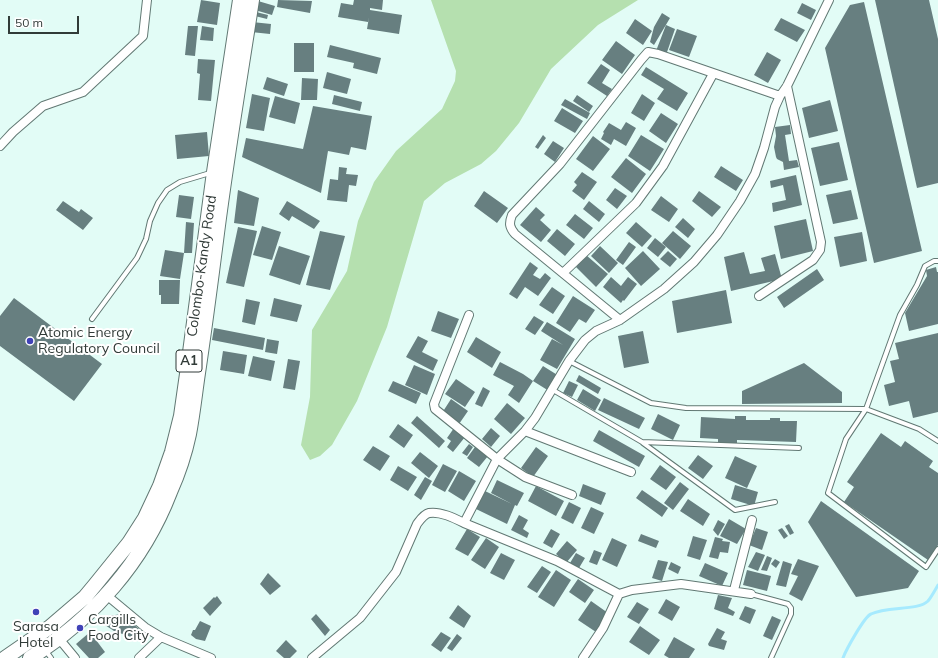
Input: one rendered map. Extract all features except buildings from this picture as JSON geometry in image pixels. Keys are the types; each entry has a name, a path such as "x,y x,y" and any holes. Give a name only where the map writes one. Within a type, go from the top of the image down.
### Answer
{"highway":[{"name":"Colombo-Kandy Road","path":"5,658 50,627 84,598 95,586 130,543 145,518 160,486 172,452 181,416 214,172 240,0"},
{"name":"Colombo-Kandy Road","path":"30,658 48,654 59,639 82,620 107,595 126,572 157,521 170,492 189,434 208,307 221,201 252,0"}],"street":[{"path":"0,146 13,132 43,106 83,92 143,36 147,0"},
{"path":"464,523 497,459 535,418 569,361 584,340 596,331 620,320 664,289 694,262 717,235 740,201 755,174 775,107 787,86 829,0"},
{"path":"620,320 515,234 510,228 509,222 512,215 560,164 648,52 658,54 780,96"},
{"path":"563,273 636,203 663,166 713,74"},
{"path":"759,296 813,260 820,250 821,242 787,86"},
{"path":"470,315 434,404 435,410 497,459 524,477 572,495"},
{"path":"524,431 631,472"},
{"path":"312,658 360,618 396,572 417,524 428,513 446,515 556,562 619,594 632,590 681,584 734,590 751,594"},
{"path":"734,590 752,520"},
{"path":"95,586 146,628 160,637 212,658"},
{"path":"583,658 602,628 619,594"},
{"path":"50,627 75,658"},
{"path":"139,658 160,637"}],"lane":[{"path":"92,319 137,258 146,239 150,222 158,203 167,190 180,182 214,172"},
{"path":"938,261 934,261 925,266 917,285 900,314 866,409 846,440 828,493 926,568 938,549"},
{"path":"569,361 651,403 686,408 866,409 919,429 938,441"},
{"path":"553,390 642,442 735,510 775,502"},
{"path":"642,442 799,448"},
{"path":"751,594 788,604 791,608 791,614 771,658"}],"green space":[{"path":"431,0 638,0 598,25 551,69 519,123 496,151 481,164 445,183 424,201 387,327 357,401 332,445 320,456 310,460 301,445 310,397 312,330 347,271 358,221 374,182 396,151 442,109 455,81 456,71"}],"waterway":[{"path":"843,658 851,641 868,616 885,610 923,604 928,601 938,585"}],"place":[{"name":"Atomic Energy Regulatory Council","path":"30,341"},
{"name":"Sarasa Hotel","path":"36,612"},
{"name":"Cargills Food City","path":"80,628"}]}
